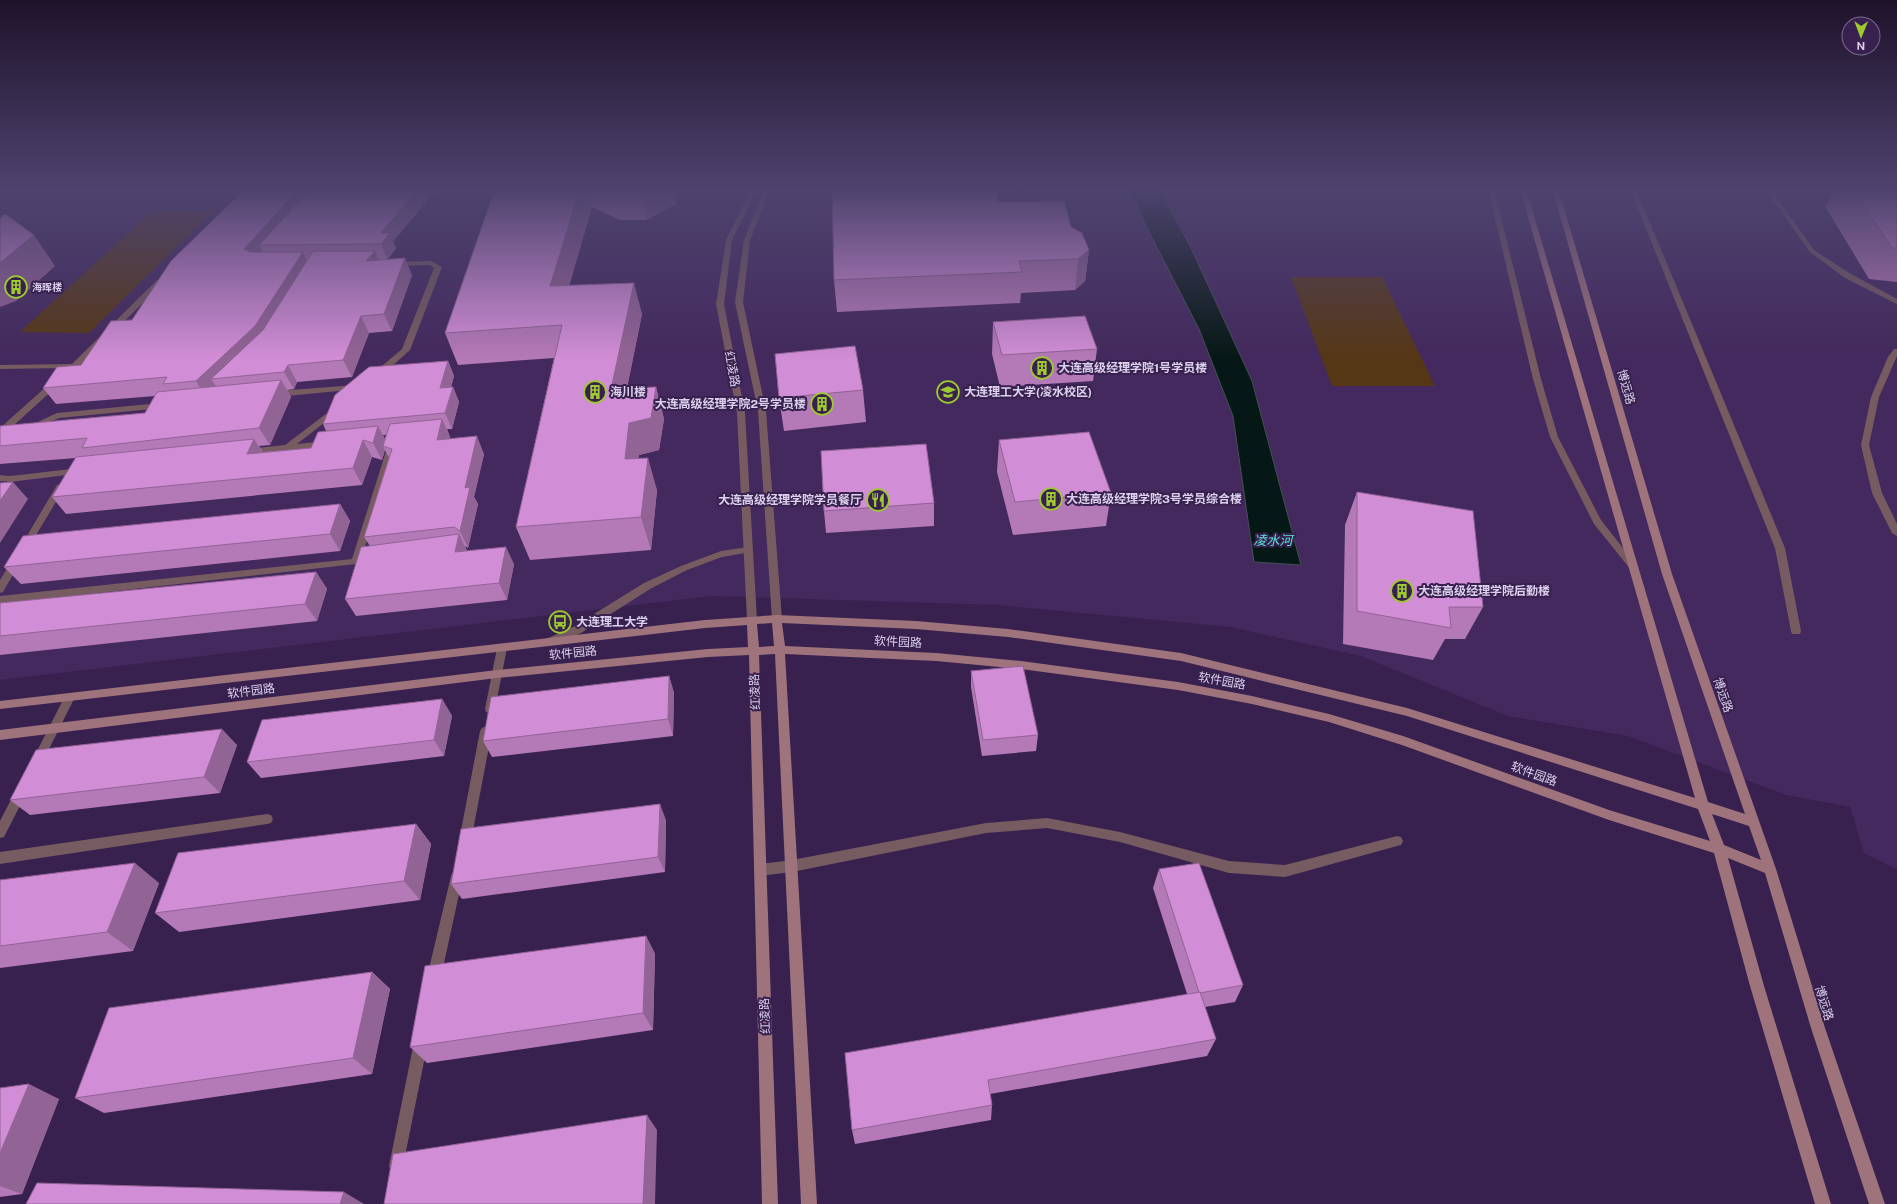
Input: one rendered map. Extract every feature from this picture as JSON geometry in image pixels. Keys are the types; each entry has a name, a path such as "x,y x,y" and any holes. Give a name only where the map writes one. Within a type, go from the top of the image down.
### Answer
{"main road":[{"path":"1540,245 1703,806 1719,849 1757,986 1823,1204"},
{"name":"博远路","path":"1572,245 1667,574 1770,869 1818,1028 1877,1204"},
{"name":"软件园路","path":"0,705 752,620 777,619 916,625 1008,633 1181,657 1298,684 1407,712 1754,822"},
{"name":"红凌路","path":"777,619 792,866 809,1204"},
{"name":"红凌路","path":"752,620 761,870 770,1204"},
{"name":"软件园路","path":"0,735 497,674 753,650 936,657 1021,665 1178,686 1252,700 1329,718 1396,739 1609,814 1719,849 1770,869"}],"street":[{"name":"红凌路","path":"728,245 720,304 741,413 752,620"},
{"name":"红凌路","path":"745,245 739,302 762,411 777,619"},
{"path":"1504,245 1536,379 1554,437 1597,522 1635,569"},
{"path":"1656,245 1780,548 1796,631"},
{"path":"1808,245 1812,251 1848,276 1897,302"},
{"path":"371,380 406,350 438,267 431,264 386,264"},
{"path":"0,433 74,366 168,274"},
{"path":"1897,351 1892,357 1876,397 1865,445 1876,493 1897,533"},
{"path":"0,367 74,366"},
{"path":"265,395 366,386 354,395"},
{"path":"21,432 57,416 172,405"},
{"path":"287,448 341,405"},
{"path":"356,562 394,437 386,438"},
{"path":"240,453 333,443"},
{"path":"0,478 10,479 92,470"},
{"path":"0,589 68,472"},
{"path":"546,643 577,630 647,586 684,568 721,554 748,550"},
{"path":"0,600 379,559"},
{"path":"463,850 502,648"},
{"path":"33,769 70,697"},
{"path":"0,832 26,783"},
{"path":"0,858 268,819"},
{"path":"761,870 792,866 986,828 1047,823 1120,837 1229,866 1285,871 1397,841"},
{"path":"432,986 459,865"},
{"path":"394,1176 423,1032"}],"shaded area":[{"name":"大连理工大学(凌水校区)","path":"0,245 1897,245 1897,869 1864,853 1850,807 1786,795 1628,736 1508,716 1361,656 1231,627 997,605 711,596 0,680"},
{"path":"115,245 178,245 89,333 20,332"},
{"path":"1291,277 1382,277 1435,386 1332,386"}],"water":[{"name":"凌水河","path":"1156,245 1189,245 1252,381 1301,565 1254,562 1233,416 1199,329"}],"building":[{"path":"0,245 22,245 0,263"},
{"path":"187,245 247,245 244,249 250,252 303,252 255,326 196,381 163,384 167,377 43,388 57,367 81,365 111,321 132,320 171,261"},
{"path":"475,245 563,245 550,286 634,283 611,389 656,387 651,418 629,423 625,459 648,458 641,517 516,527 562,325 445,333"},
{"path":"833,245 1087,245 1089,250 1078,259 1019,261 1022,272 834,280"},
{"path":"1890,245 1897,245 1897,248 1892,248"},
{"path":"313,251 375,251 366,261 405,258 384,314 361,316 343,360 288,365 284,372 211,379 263,330"},
{"path":"1085,316 1097,349 1002,355 993,322"},
{"path":"855,346 863,390 779,398 775,354"},
{"path":"448,361 440,388 453,387 445,413 323,424 335,395 369,367"},
{"path":"281,380 259,428 82,448 87,438 0,446 0,426 145,413 157,392"},
{"path":"442,419 437,440 477,436 465,488 470,487 460,531 454,527 364,537 392,449 383,446 390,424"},
{"path":"378,426 373,443 363,440 353,468 52,497 76,457 254,439 247,454 311,448 318,432"},
{"path":"1089,432 1111,493 1015,502 999,440"},
{"name":"大连高级经理学院学员餐厅","path":"926,444 934,503 824,511 821,451"},
{"path":"13,482 0,501 0,483"},
{"name":"大连高级经理学院后勤楼","path":"1357,492 1473,511 1483,607 1449,607 1451,628 1357,611"},
{"path":"340,504 330,534 4,567 23,536"},
{"path":"459,534 455,552 506,547 499,583 345,599 361,547"},
{"path":"316,572 305,604 0,636 0,603"},
{"path":"1023,666 1038,735 983,740 971,671"},
{"path":"669,676 668,719 483,741 491,697"},
{"path":"442,699 434,740 247,762 262,720"},
{"path":"222,729 204,777 10,800 36,750"},
{"path":"660,804 658,857 451,884 461,829"},
{"path":"416,824 404,881 155,913 178,853"},
{"path":"135,863 107,932 0,946 0,880"},
{"path":"1199,863 1243,985 1200,993 1159,869"},
{"path":"646,936 643,1013 410,1047 425,966"},
{"path":"372,972 353,1058 75,1098 109,1008"},
{"path":"1200,992 1216,1039 988,1080 992,1105 852,1130 845,1053"},
{"path":"29,1084 0,1153 0,1088"},
{"path":"647,1115 643,1204 384,1204 393,1154"},
{"path":"37,1183 344,1192 340,1204 26,1204"}],"place":[{"name":"海晖楼","path":"16,287"},
{"name":"大连高级经理学院1号学员楼","path":"1042,368"},
{"name":"海川楼","path":"595,392"},
{"name":"大连理工大学(凌水校区)","path":"948,392"},
{"name":"大连高级经理学院2号学员楼","path":"822,404"},
{"name":"大连高级经理学院3号学员综合楼","path":"1051,499"},
{"name":"大连高级经理学院学员餐厅","path":"878,500"},
{"name":"大连高级经理学院后勤楼","path":"1402,591"},
{"name":"大连理工大学","path":"560,622"}]}
